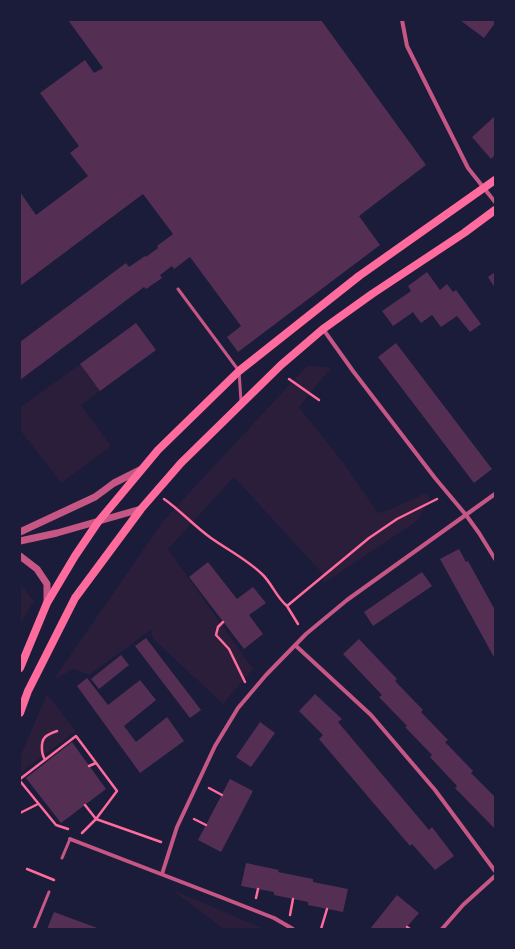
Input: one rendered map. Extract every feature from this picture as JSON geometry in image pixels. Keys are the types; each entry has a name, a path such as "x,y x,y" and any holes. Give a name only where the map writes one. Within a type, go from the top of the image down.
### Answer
{"main road":[{"path":"20,668 47,604 74,556 98,522 158,450 238,371 359,276 495,180"},
{"path":"20,713 28,691 76,598 141,510 181,463 281,365 323,329 372,294 464,233 495,210"}],"street":[{"path":"402,20 407,46 468,168 495,202"},
{"path":"323,329 353,371 435,478 466,515 495,559"},
{"path":"20,532 95,497 114,483 141,470"},
{"path":"162,874 177,827 215,746 238,708 266,675 295,645 347,600 495,494"},
{"path":"20,541 141,510"},
{"path":"20,556 37,569 47,584 47,604"},
{"path":"295,645 376,720 435,790 495,871"},
{"path":"70,839 274,918 293,929"},
{"path":"442,929 463,905 495,876"}],"lane":[{"path":"178,289 238,371 241,403"},
{"path":"62,858 70,839"},
{"path":"34,929 48,892"}],"path":[{"path":"289,379 320,400"},
{"path":"155,493 172,505 198,529 238,555 263,575 278,594 280,601 287,606 298,624"},
{"path":"287,606 369,538 397,519 436,499"},
{"path":"223,622 218,627 216,635 229,649 245,682"},
{"path":"45,760 41,743 42,739 57,731"},
{"path":"69,830 56,825 20,780 76,736 117,791 96,819 81,834"},
{"path":"89,766 96,763"},
{"path":"209,788 222,795"},
{"path":"20,813 38,804"},
{"path":"85,805 96,819 161,842"},
{"path":"194,819 206,825"},
{"path":"27,869 54,880"},
{"path":"256,898 258,889"},
{"path":"290,915 293,899"},
{"path":"321,929 327,909"}],"shaded area":[{"path":"80,364 100,391 81,405 111,446 61,483 20,430 20,408"},
{"path":"307,366 329,367 430,498 417,521 324,583 321,572 234,477 168,549 253,669 223,704 153,639 151,630 89,675 74,669 54,679 163,521","holes":["330,369 426,493 391,509 378,513 345,465 299,407"]},
{"path":"20,584 34,601 20,624"},
{"path":"47,694 76,731 20,773 20,757"},
{"path":"171,889 264,929 224,929"}],"building":[{"path":"68,20 321,20 426,165 359,216 380,245 238,352 227,337 241,326 190,257 174,269 172,266 160,275 162,278 146,289 144,287 20,380 20,342 126,263 129,267 145,256 146,257 158,248 157,246 173,234 143,194 20,286 20,192 36,215 88,176 70,153 79,146 40,93 85,60 94,73 103,68"},
{"path":"460,20 495,20 495,23 484,38"},
{"path":"495,116 495,155 491,159 472,137"},
{"path":"427,272 440,290 447,284 453,292 456,290 481,324 470,332 457,316 441,327 432,315 421,323 412,311 412,313 393,326 382,311 411,291 408,286"},
{"path":"495,272 495,288 488,277"},
{"path":"136,323 156,350 100,391 80,364"},
{"path":"396,343 492,469 474,483 378,357"},
{"path":"459,549 466,562 468,561 495,610 495,659 440,559"},
{"path":"208,562 237,599 253,587 266,603 249,615 263,634 244,649 189,577"},
{"path":"422,572 432,586 373,626 364,612"},
{"path":"146,638 201,710 190,718 135,646"},
{"path":"359,639 397,679 395,681 423,710 421,712 448,740 445,742 473,771 471,773 495,797 495,829 455,788 457,786 430,757 432,755 379,697 382,695 343,654"},
{"path":"121,655 129,665 99,689 91,679"},
{"path":"87,678 108,705 140,680 156,700 124,726 136,742 167,717 184,741 140,773 77,686"},
{"path":"315,694 342,719 338,722 429,830 432,827 454,856 435,870 412,844 410,846 319,739 323,735 299,711"},
{"path":"260,722 275,733 251,767 236,757"},
{"path":"72,742 106,789 61,823 26,778"},
{"path":"230,779 253,791 221,852 198,840"},
{"path":"246,863 279,870 278,872 313,879 313,882 348,889 343,912 308,905 308,902 274,895 274,892 241,886"},
{"path":"397,895 419,913 405,929 370,929"},
{"path":"54,912 100,929 47,929"}]}
